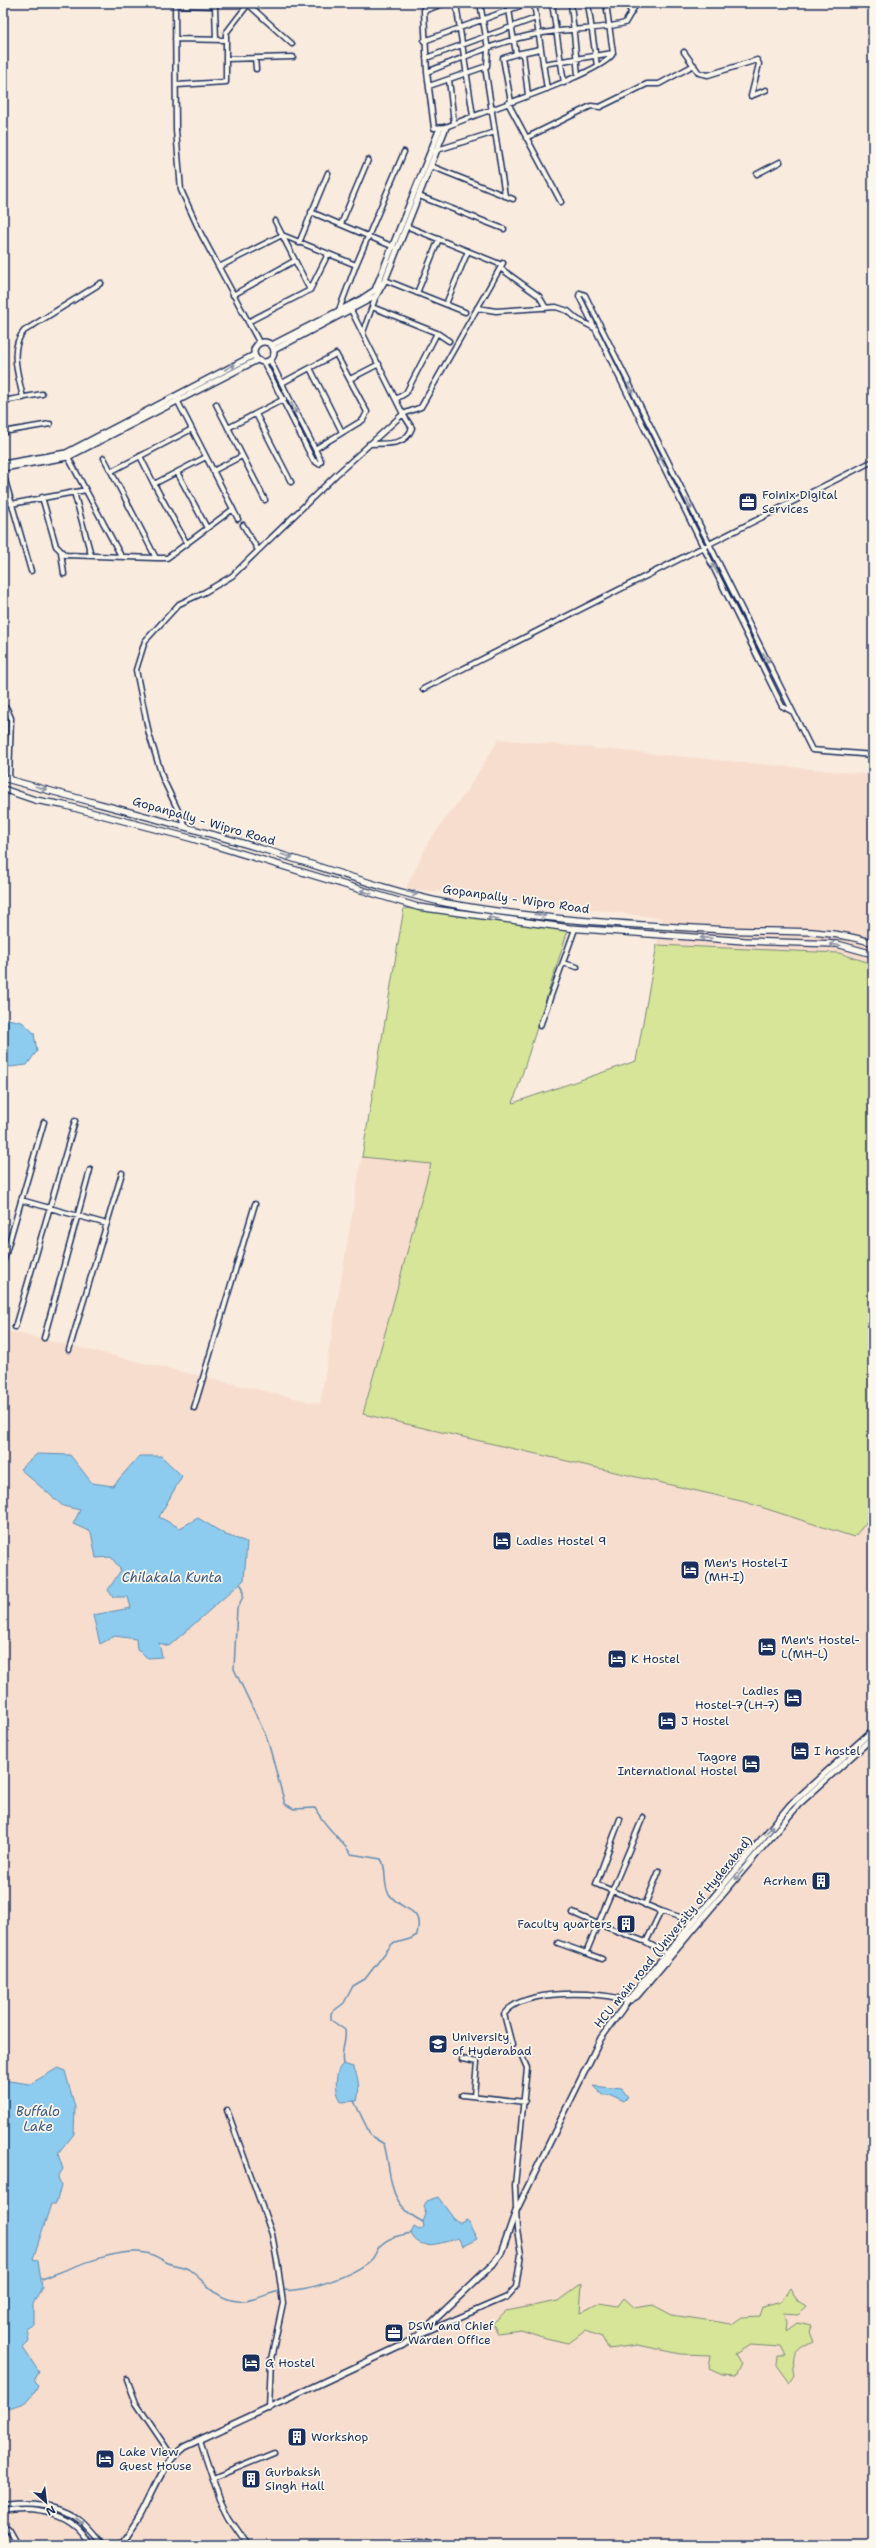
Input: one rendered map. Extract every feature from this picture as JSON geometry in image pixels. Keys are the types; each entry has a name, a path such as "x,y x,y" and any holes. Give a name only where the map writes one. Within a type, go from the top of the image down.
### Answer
{"main road":[{"name":"Gopanpally - Wipro Road","path":"6,778 186,827 317,865 364,882 434,898 444,902 499,910 583,919 725,930 834,934 873,943"},
{"name":"Gopanpally - Wipro Road","path":"3,789 35,800 63,805 190,838 363,892 431,908 576,929 837,944 873,954"},
{"path":"431,908 434,898"},
{"path":"782,942 783,932"}],"street":[{"path":"424,3 424,41 434,129 446,127 528,95 564,83 611,58 613,53 608,27 606,3"},
{"path":"456,3 473,116"},
{"path":"429,86 488,65 488,49 480,3"},
{"path":"508,3 516,54"},
{"path":"424,41 528,3"},
{"path":"534,3 547,89"},
{"path":"552,3 564,83"},
{"path":"571,3 578,75"},
{"path":"588,3 598,66"},
{"path":"628,3 630,10"},
{"path":"427,72 513,40 538,33 592,29 625,23 630,10 637,3"},
{"path":"216,40 215,6 176,4 176,130 181,190 218,267 259,342"},
{"path":"177,85 224,83 227,79 225,40 229,27 249,4 292,44"},
{"path":"424,11 442,4"},
{"path":"426,58 536,18"},
{"path":"175,39 225,40"},
{"path":"540,49 503,58 509,103 526,138 561,202"},
{"path":"684,52 699,73 708,76 757,60 759,64 751,96 766,90"},
{"path":"523,53 528,95"},
{"path":"543,64 613,53"},
{"path":"226,59 293,57"},
{"path":"255,58 256,70"},
{"path":"526,138 591,106 600,107 647,84 660,84 694,64"},
{"path":"485,67 505,196"},
{"path":"449,80 454,123"},
{"path":"363,332 372,307 374,294 434,151 446,127"},
{"path":"273,348 351,310 374,294 385,280 431,166 440,128"},
{"path":"434,151 495,132"},
{"path":"339,310 356,265 404,152"},
{"path":"341,224 368,160"},
{"path":"757,174 780,162"},
{"path":"431,166 513,199"},
{"path":"299,242 328,173"},
{"path":"419,196 504,229"},
{"path":"311,212 369,235 394,247"},
{"path":"275,221 310,290"},
{"path":"406,226 501,265 539,296 546,308"},
{"path":"218,267 282,235 356,265"},
{"path":"417,293 439,239"},
{"path":"446,304 468,251"},
{"path":"248,322 310,290 328,254"},
{"path":"233,295 294,261"},
{"path":"186,827 163,779 149,734 136,670 140,652 145,640 173,608 232,576 369,444 403,414 421,407 501,265"},
{"path":"385,280 465,312"},
{"path":"23,398 16,355 17,339 24,331 100,283"},
{"path":"793,712 782,706 597,329 579,296 580,293 585,295 812,750 873,755"},
{"path":"259,342 254,348 254,355 257,360 264,363 317,465 321,461 270,360 273,348 339,310 374,294"},
{"path":"372,307 437,334 449,341"},
{"path":"477,308 496,311 546,308 568,310 577,319 597,329"},
{"path":"351,310 403,414 412,428 406,439 400,443 369,444"},
{"path":"396,399 406,393 437,334"},
{"path":"259,342 267,342 273,348"},
{"path":"282,383 336,354 350,379 367,416 314,449"},
{"path":"176,399 254,355"},
{"path":"3,468 67,455 176,399 257,360"},
{"path":"264,363 270,360"},
{"path":"350,379 379,364"},
{"path":"310,368 342,432"},
{"path":"3,401 42,394"},
{"path":"228,428 288,397"},
{"path":"176,399 238,519"},
{"path":"216,404 265,500"},
{"path":"256,414 291,482"},
{"path":"3,432 50,424"},
{"path":"112,471 192,429"},
{"path":"3,464 67,455"},
{"path":"67,455 121,556"},
{"path":"140,456 187,544"},
{"path":"213,470 242,456"},
{"path":"154,484 206,457"},
{"path":"104,458 156,558"},
{"path":"423,689 873,461"},
{"path":"177,472 208,528"},
{"path":"3,473 31,571"},
{"path":"11,504 86,490"},
{"path":"74,492 91,555"},
{"path":"42,497 56,546 65,555 167,558 232,509"},
{"path":"243,526 258,550"},
{"path":"61,552 64,574"},
{"path":"3,706 7,709 11,718 6,778"},
{"path":"540,1026 576,929"},
{"path":"563,963 577,967"},
{"path":"15,1327 75,1121"},
{"path":"3,1263 44,1122"},
{"path":"44,1338 90,1170"},
{"path":"68,1350 122,1173"},
{"path":"22,1200 106,1224"},
{"path":"194,1408 255,1204"},
{"name":"HCU main road (University of Hyderabad)","path":"121,2545 141,2514 154,2486 172,2456 184,2447 377,2358 420,2334 493,2264 501,2253 516,2211 584,2069 601,2038 629,2001 669,1955 692,1921 790,1805 873,1730"},
{"path":"573,1913 646,1942 669,1955 799,1804 873,1736"},
{"path":"586,1953 644,1817"},
{"path":"620,1820 596,1881 598,1886 661,1911 692,1921"},
{"path":"645,1905 659,1871"},
{"path":"646,1942 661,1911"},
{"path":"558,1943 602,1959"},
{"path":"512,2045 504,2014 510,2006 520,2002 541,1996 583,1994 618,1997 629,2001"},
{"path":"420,2334 507,2297 516,2287 522,2254 516,2211 515,2185 525,2102 527,2068 522,2054"},
{"path":"462,2059 476,2062 474,2096"},
{"path":"462,2095 525,2102"},
{"path":"227,2110 272,2234 278,2267 282,2303 271,2359 269,2409"},
{"path":"127,2378 136,2403 172,2456"},
{"path":"200,2440 229,2518 248,2545"},
{"path":"213,2478 274,2453"},
{"path":"3,2506 39,2504 67,2512 78,2518 103,2545"},
{"path":"3,2511 26,2509 57,2514 73,2522 92,2545"},
{"path":"3,2530 8,2528 17,2545"},
{"path":"391,2545 398,2542 412,2540 436,2545"}],"shaded area":[{"name":"University of Hyderabad","path":"499,739 873,775 873,2545 3,2545 3,1330 320,1404 404,908 513,1103 636,1061 662,918 406,888 429,841 466,792"}],"green space":[{"path":"404,908 568,930 513,1103 636,1061 657,945 839,953 873,964 873,1515 854,1537 745,1502 363,1414 431,1164 362,1157"},
{"path":"582,2283 580,2313 599,2303 618,2306 624,2298 635,2308 653,2305 672,2315 732,2324 742,2317 760,2316 763,2307 781,2302 790,2288 798,2301 806,2306 798,2314 784,2313 788,2322 787,2331 798,2323 811,2326 809,2332 813,2342 802,2348 796,2354 794,2358 795,2375 790,2383 777,2365 778,2357 786,2357 781,2347 750,2345 735,2354 741,2364 735,2376 722,2375 709,2369 711,2355 681,2354 638,2345 608,2349 602,2337 585,2331 569,2343 545,2338 521,2330 497,2333 493,2323 506,2311 558,2301"}],"water":[{"path":"3,1018 22,1022 34,1033 37,1051 27,1065 10,1067 3,1062"},
{"name":"Chilakala Kunta","path":"37,1454 70,1455 92,1483 113,1486 139,1456 161,1456 182,1476 159,1517 180,1528 198,1518 226,1535 247,1542 244,1580 169,1646 159,1643 162,1657 148,1658 137,1650 136,1639 115,1636 100,1644 93,1615 131,1608 128,1597 113,1597 108,1590 121,1570 111,1557 96,1558 91,1532 73,1524 80,1510 63,1506 20,1469"},
{"path":"343,2064 353,2067 357,2075 359,2088 357,2101 341,2102 339,2098 336,2082 338,2071"},
{"name":"Buffalo Lake","path":"58,2068 65,2071 75,2107 74,2134 58,2154 63,2169 58,2177 61,2185 56,2204 51,2204 33,2259 38,2261 42,2287 33,2304 33,2325 27,2328 29,2342 23,2348 39,2372 34,2381 38,2385 31,2397 24,2403 3,2410 3,2080 30,2084"},
{"path":"593,2086 622,2089 628,2097 624,2101 611,2095 602,2095"},
{"path":"438,2197 454,2219 460,2223 467,2220 477,2239 463,2246 458,2238 438,2244 425,2244 414,2239 411,2233 414,2227 419,2230 424,2227 423,2222 426,2214 423,2207 426,2201"}],"waterway":[{"path":"240,1584 243,1588 243,1597 237,1608 234,1669 267,1738 285,1804 294,1809 315,1808 322,1820 351,1854 381,1859 389,1894 400,1905 415,1914 418,1919 417,1935 410,1939 392,1944 365,1979 353,1986 344,2003 331,2013 331,2020 345,2030 342,2054 343,2064"},
{"path":"354,2101 371,2136 384,2144 390,2178 396,2197 411,2215 423,2222"},
{"path":"283,2290 304,2289 342,2277 372,2259 380,2245 388,2240 411,2233"},
{"path":"42,2279 93,2260 121,2253 134,2252 152,2254 170,2264 188,2269 213,2291 227,2299 244,2301 279,2291"}],"place":[{"name":"Foinix Digital Services","path":"748,502"},
{"name":"Ladies Hostel 9","path":"502,1541"},
{"name":"Men's Hostel-I (MH-I)","path":"690,1570"},
{"name":"Men's Hostel- L(MH-L)","path":"767,1647"},
{"name":"K Hostel","path":"617,1659"},
{"name":"Ladies Hostel-7(LH-7)","path":"793,1698"},
{"name":"J Hostel","path":"667,1721"},
{"name":"I hostel","path":"800,1751"},
{"name":"Tagore International Hostel","path":"751,1764"},
{"name":"Acrhem","path":"821,1881"},
{"name":"Faculty quarters","path":"626,1924"},
{"name":"University of Hyderabad","path":"438,2044"},
{"name":"DSW and Chief Warden Office","path":"394,2333"},
{"name":"G Hostel","path":"251,2363"},
{"name":"Workshop","path":"297,2437"},
{"name":"Lake View Guest House","path":"105,2459"},
{"name":"Gurbaksh Singh Hall","path":"251,2479"}]}
